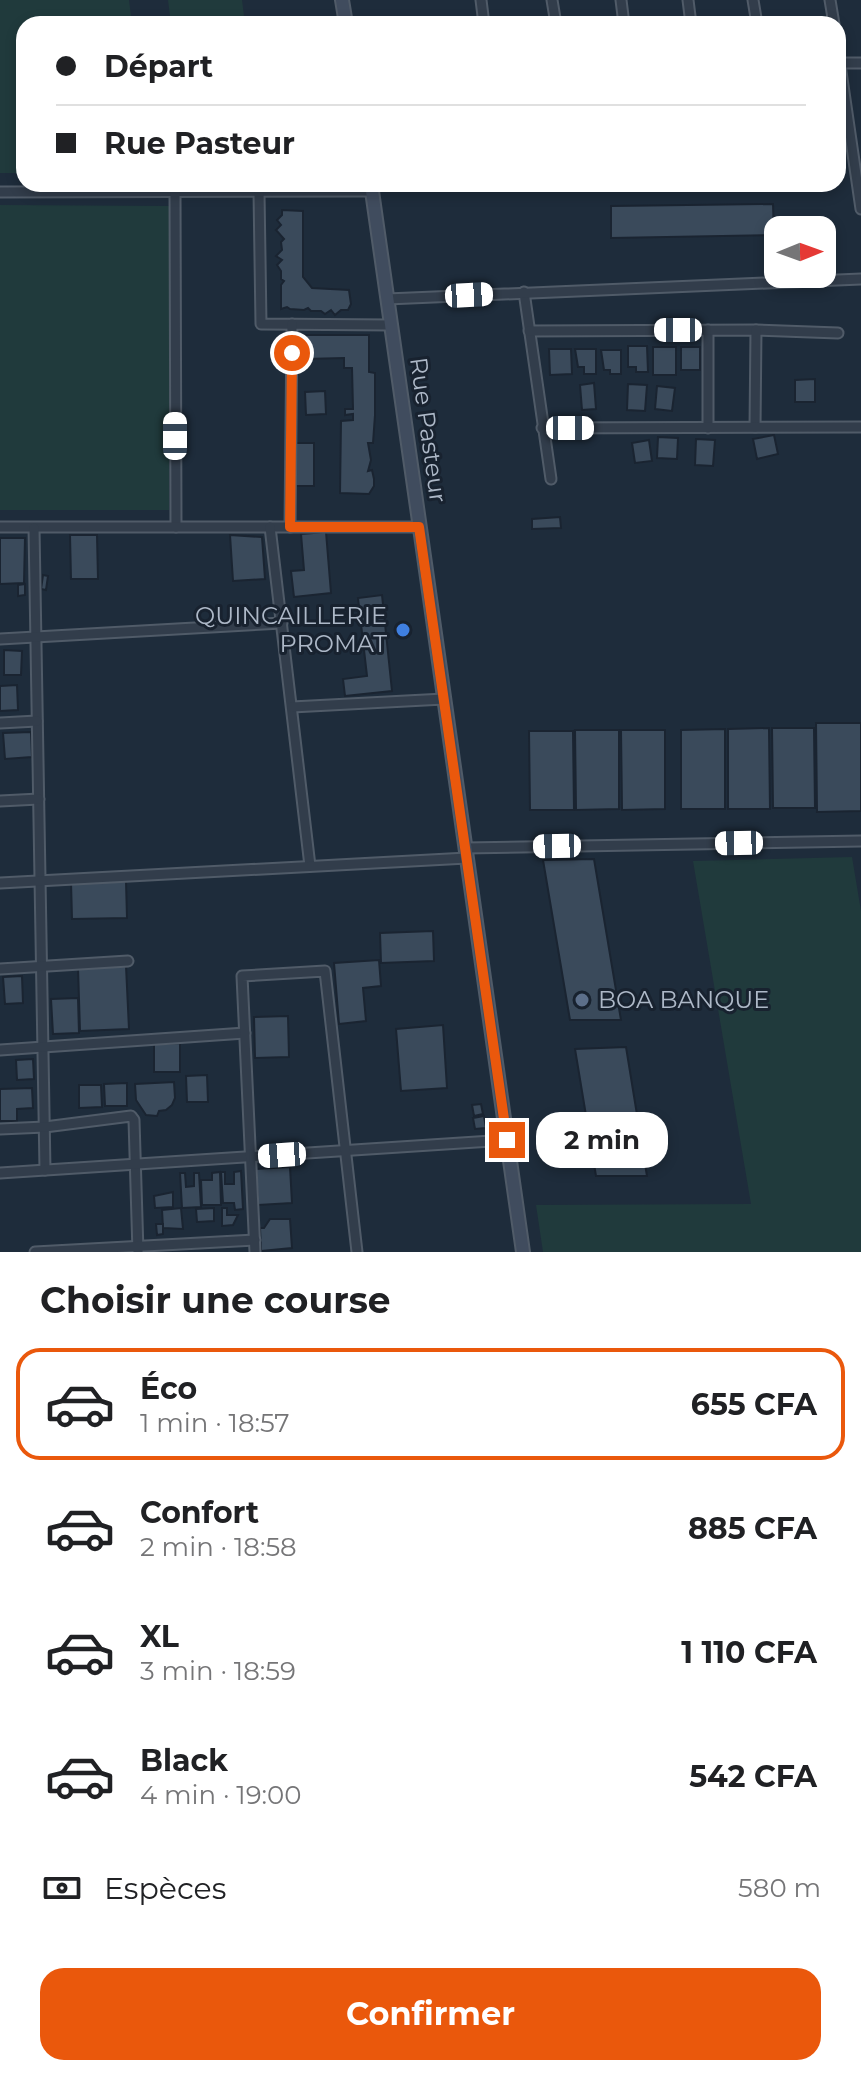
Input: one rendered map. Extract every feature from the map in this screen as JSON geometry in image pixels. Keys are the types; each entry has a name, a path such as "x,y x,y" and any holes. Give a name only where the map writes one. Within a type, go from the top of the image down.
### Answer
{"main road":[{"name":"Rue Pasteur","path":"372,192 523,1252"}],"street":[{"path":"846,122 857,158 861,209"},
{"path":"0,192 259,192 261,324 391,325"},
{"path":"175,192 176,527"},
{"path":"387,299 861,279"},
{"path":"524,292 551,479"},
{"path":"290,527 292,324"},
{"path":"708,330 708,428"},
{"path":"529,331 756,330 838,333"},
{"path":"755,427 756,330"},
{"path":"542,428 861,427"},
{"path":"0,527 419,527"},
{"path":"270,527 310,866"},
{"path":"34,528 45,1170"},
{"path":"0,639 282,623"},
{"path":"292,707 444,699"},
{"path":"0,723 37,721"},
{"path":"0,801 39,799"},
{"path":"0,883 310,866 466,853 861,841"},
{"path":"0,969 128,961"},
{"path":"255,1252 242,976 325,971 357,1252"},
{"path":"0,1050 245,1033"},
{"path":"0,1129 45,1127 131,1116 134,1120 138,1249"},
{"path":"0,1173 507,1140"},
{"path":"35,1252 138,1249 255,1240"}],"green space":[{"path":"0,0 129,0 131,16 16,16 16,173 0,173"},
{"path":"168,0 242,0 244,16 170,16"},
{"path":"0,205 170,206 169,510 0,510"},
{"path":"852,857 861,911 861,1252 543,1252 536,1205 751,1204 693,861"}],"building":[{"path":"773,204 773,216 764,216 764,235 611,238 611,206"},
{"path":"282,210 303,211 303,277 312,288 349,290 351,304 348,310 341,310 335,315 331,310 325,314 308,308 281,309 281,285 284,281 277,265 282,260 276,256 282,250 281,242 284,239 276,230 281,225 277,220"},
{"path":"305,335 369,335 369,372 375,373 375,415 373,443 368,443 371,460 368,471 372,470 374,479 369,494 340,493 341,421 353,420 353,414 345,415 345,409 353,409 352,368 344,368 344,358 305,359"},
{"path":"628,346 647,346 648,372 636,372 636,367 628,367"},
{"path":"653,347 676,347 676,375 653,375"},
{"path":"681,347 700,347 700,370 681,370"},
{"path":"549,349 571,349 572,374 550,375"},
{"path":"575,349 596,349 596,374 584,374 584,367 578,367"},
{"path":"601,350 621,350 621,374 610,374 610,370 604,370"},
{"path":"815,379 815,402 795,402 795,380"},
{"path":"594,383 596,409 582,410 580,385"},
{"path":"628,384 647,385 645,411 627,410"},
{"path":"657,386 675,388 672,411 655,409"},
{"path":"325,391 326,414 306,415 305,392"},
{"path":"774,435 778,454 757,459 753,439"},
{"path":"658,437 678,438 677,459 657,458"},
{"path":"696,439 715,440 713,466 695,465"},
{"path":"649,440 652,461 635,463 632,443"},
{"path":"295,443 314,443 314,486 295,486"},
{"path":"560,517 561,528 532,529 532,519"},
{"path":"326,532 331,593 294,597 291,571 304,570 301,534"},
{"path":"70,535 97,535 98,579 71,579"},
{"path":"230,535 262,537 265,579 233,581"},
{"path":"0,538 25,538 24,583 0,584"},
{"path":"43,575 48,576 46,590 41,589"},
{"path":"25,584 25,595 18,596 18,585"},
{"path":"382,595 392,691 345,696 343,679 367,676 358,598"},
{"path":"4,650 22,651 21,675 4,675"},
{"path":"17,685 18,710 0,711 0,686"},
{"path":"816,723 861,723 861,811 817,812"},
{"path":"769,728 770,809 728,809 728,729"},
{"path":"772,728 814,728 815,808 773,808"},
{"path":"725,729 725,809 681,809 681,730"},
{"path":"575,730 619,730 619,809 576,810"},
{"path":"621,730 665,730 665,809 622,810"},
{"path":"529,731 573,731 574,810 530,810"},
{"path":"31,732 32,757 5,759 3,733"},
{"path":"594,859 621,1020 570,1020 543,860"},
{"path":"126,881 127,918 72,919 71,882"},
{"path":"433,931 434,961 381,963 380,933"},
{"path":"379,960 381,986 363,988 366,1021 339,1024 334,963"},
{"path":"126,966 129,1029 80,1031 78,968"},
{"path":"22,976 23,1003 5,1004 3,977"},
{"path":"78,998 79,1033 53,1034 51,999"},
{"path":"288,1016 289,1057 255,1058 254,1017"},
{"path":"443,1025 447,1088 401,1091 396,1029"},
{"path":"180,1043 180,1072 154,1072 154,1044"},
{"path":"626,1047 647,1176 596,1176 575,1049"},
{"path":"33,1059 34,1079 17,1080 16,1060"},
{"path":"207,1075 208,1102 187,1102 186,1076"},
{"path":"174,1082 172,1105 159,1111 157,1116 146,1115 136,1100 135,1084"},
{"path":"127,1083 127,1106 105,1106 104,1084"},
{"path":"79,1085 101,1085 102,1107 79,1108"},
{"path":"32,1088 33,1108 17,1109 17,1121 0,1121 0,1089"},
{"path":"481,1104 483,1114 474,1116 472,1105"},
{"path":"484,1116 486,1128 475,1129 473,1118"},
{"path":"290,1167 292,1203 258,1205 256,1169"},
{"path":"241,1171 243,1209 235,1210 234,1203 223,1203 221,1172 225,1172 225,1184 234,1184 234,1172"},
{"path":"220,1172 221,1205 202,1205 201,1180 212,1180 212,1173"},
{"path":"180,1173 185,1173 186,1187 194,1186 194,1173 199,1173 201,1207 182,1208"},
{"path":"173,1192 173,1207 155,1208 154,1196"},
{"path":"181,1208 183,1229 163,1228 162,1210"},
{"path":"214,1208 214,1221 197,1222 196,1209"},
{"path":"222,1208 227,1208 227,1215 238,1215 233,1225 222,1226"},
{"path":"270,1219 290,1219 292,1248 261,1251 260,1228 264,1228"},
{"path":"156,1224 163,1224 163,1234 157,1235"}],"place":[{"name":"QUINCAILLERIE PROMAT","path":"403,630"},
{"name":"BOA BANQUE","path":"582,1000"}],"route":[{"path":"292,353 290,527 419,527 507,1140"}]}
